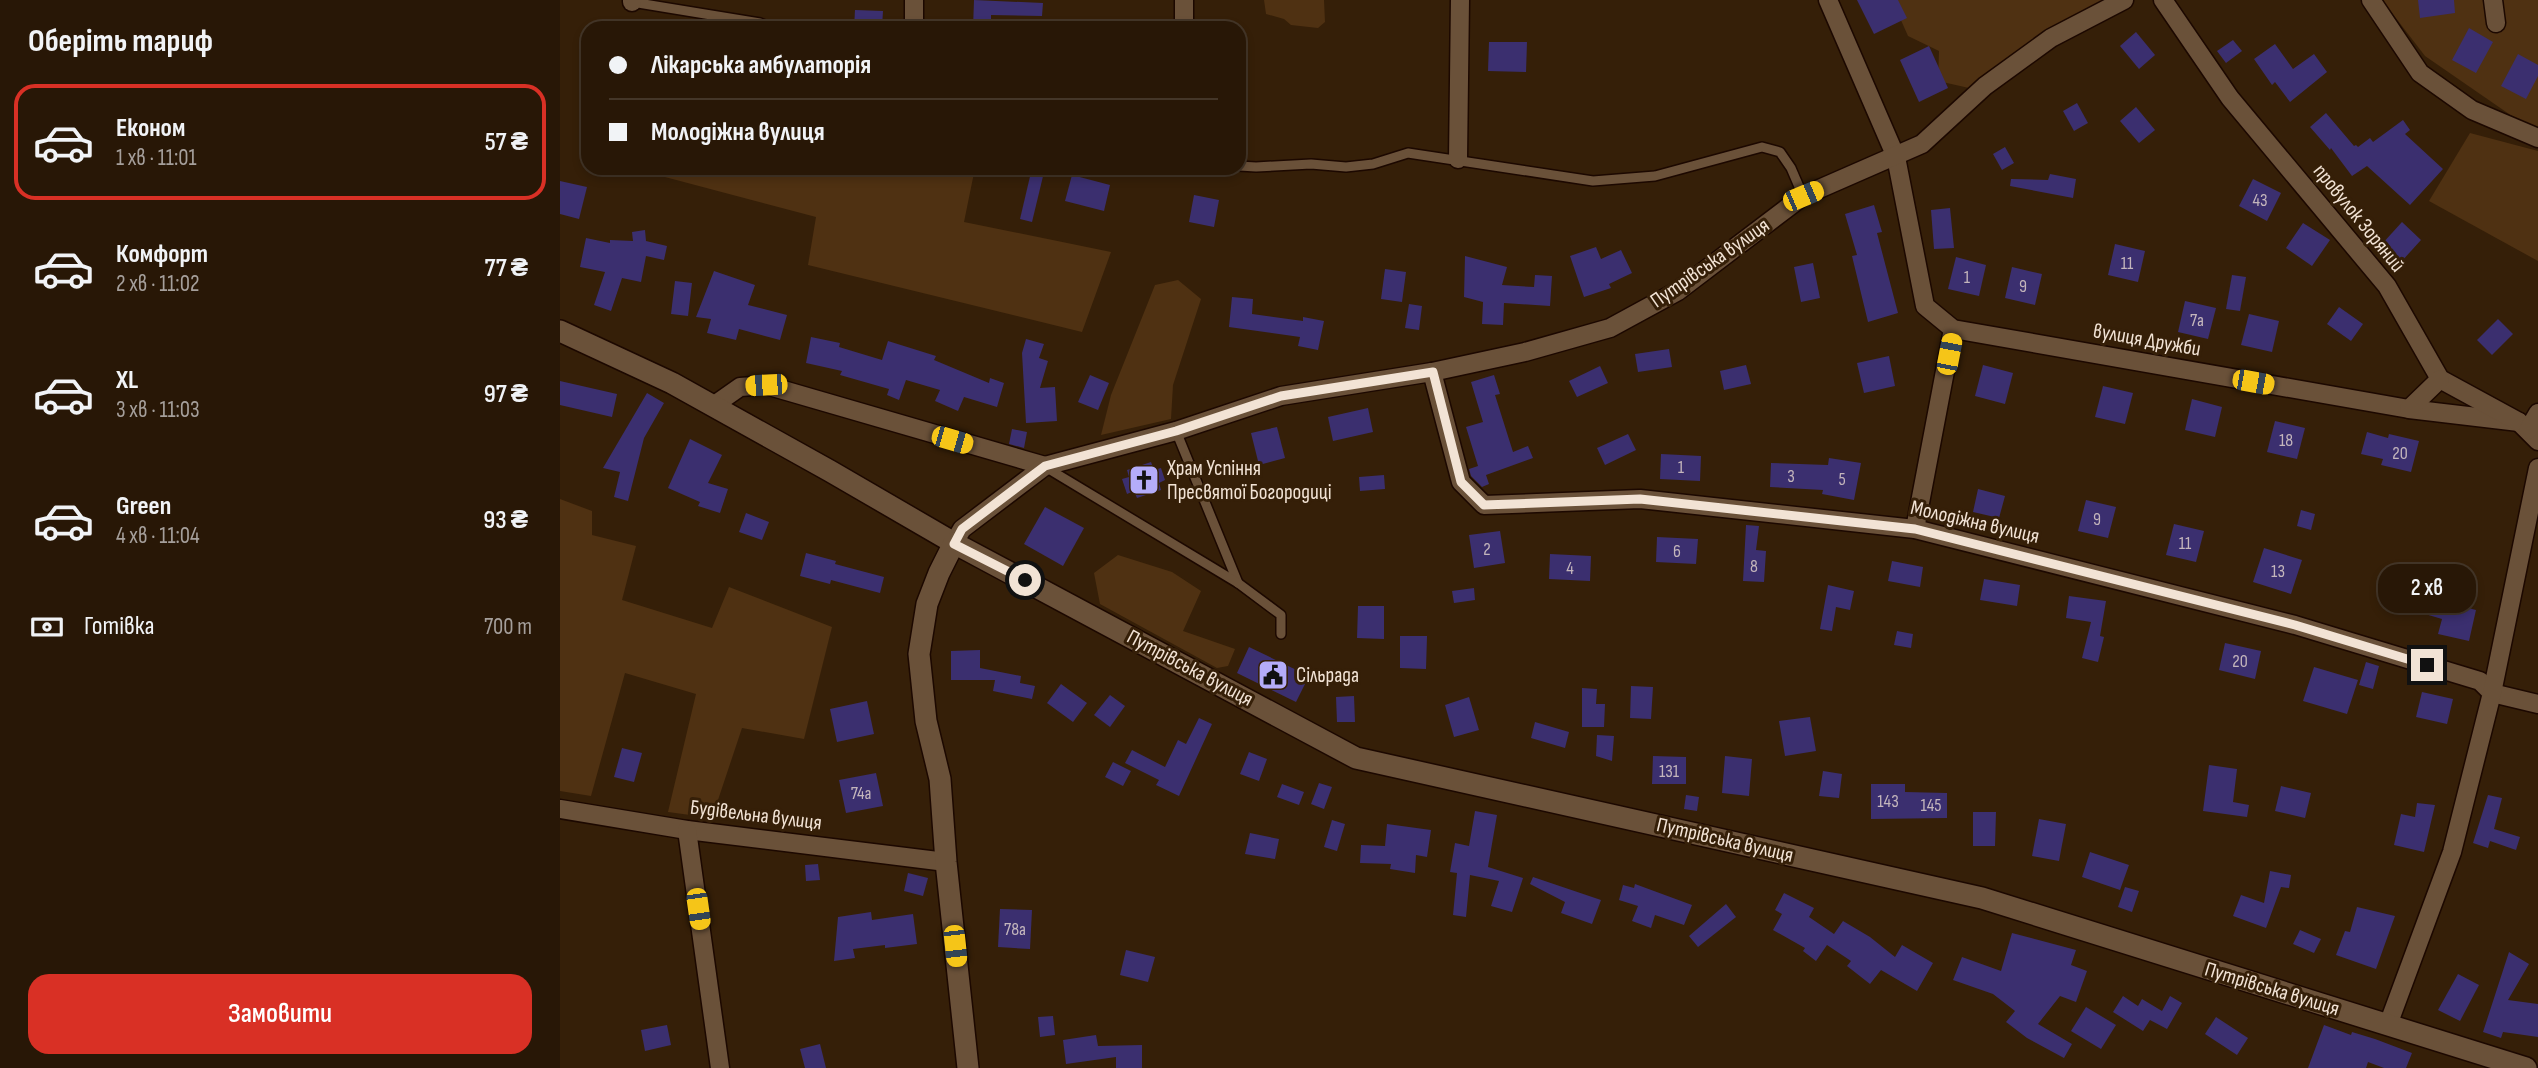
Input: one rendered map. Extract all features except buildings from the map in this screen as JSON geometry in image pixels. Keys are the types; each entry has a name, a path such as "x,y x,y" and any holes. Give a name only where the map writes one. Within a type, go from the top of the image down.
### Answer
{"main road":[{"name":"Путрівська вулиця","path":"560,331 672,383 954,544 1356,758 1982,898 2526,1068"},
{"path":"954,544 927,604 919,654 926,721 940,779 968,1068"}],"street":[{"path":"914,0 914,21"},
{"path":"1184,0 1184,21"},
{"path":"1458,159 1460,0"},
{"name":"вулиця Дружби","path":"1828,0 1896,157 1925,306 1954,329 2528,431"},
{"path":"1803,196 1922,144 1985,86 2051,38 2124,0"},
{"name":"провулок Зоряний","path":"2163,0 2230,98 2387,286 2440,379"},
{"path":"2371,0 2420,73 2472,110 2538,138"},
{"path":"2493,0 2496,23"},
{"name":"Путрівська вулиця","path":"954,544 962,529 1045,466 1176,431 1281,396 1433,372 1525,352 1610,328 1678,291 1803,196"},
{"path":"1915,529 1954,329"},
{"name":"Молодіжна вулиця","path":"1433,372 1461,482 1484,505 1640,499 1915,529 2295,625 2480,681 2492,694 2538,704"},
{"path":"2409,409 2440,379 2528,431 2538,413"},
{"path":"713,406 740,387 766,385 1045,466"},
{"path":"2388,1025 2452,852 2492,694 2538,468"},
{"name":"Будівельна вулиця","path":"560,809 687,830 946,862"},
{"path":"687,830 720,1068"}],"lane":[{"path":"632,1 748,21"},
{"path":"1246,166 1311,164 1346,167 1373,164 1408,153 1593,181 1655,176 1762,147 1780,152 1791,168 1803,196"},
{"path":"1176,431 1238,583"},
{"path":"1045,466 1238,583 1281,615 1282,634"}],"shaded area":[{"path":"1264,0 1324,0 1325,22 1318,28 1291,25 1284,19 1266,14"},
{"path":"1892,0 2108,0 2047,34 1969,88 1938,81 1939,51 1908,36"},
{"path":"2382,0 2538,0 2538,134 2425,56"},
{"path":"2470,133 2538,151 2538,261 2429,201"},
{"path":"657,175 974,175 964,222 1111,252 1082,332 808,265 816,217"},
{"path":"1178,280 1201,299 1173,385 1171,419 1101,435 1111,395 1155,285"},
{"path":"560,499 592,511 592,535 636,546 622,600 712,628 729,587 832,627 804,739 742,728 712,818 668,812 696,694 625,673 591,796 560,791"},
{"path":"1118,555 1172,572 1201,591 1183,631 1235,649 1228,666 1217,668 1100,604 1094,573"}],"place":[{"name":"Храм Успіння Пресвятої Богородиці","path":"1144,480"},
{"name":"Сільрада","path":"1273,675"}],"route":[{"path":"1025,580 954,544 962,529 1045,466 1176,431 1281,396 1433,372 1461,482 1484,505 1640,499 1915,529 2295,625 2427,665"}]}
